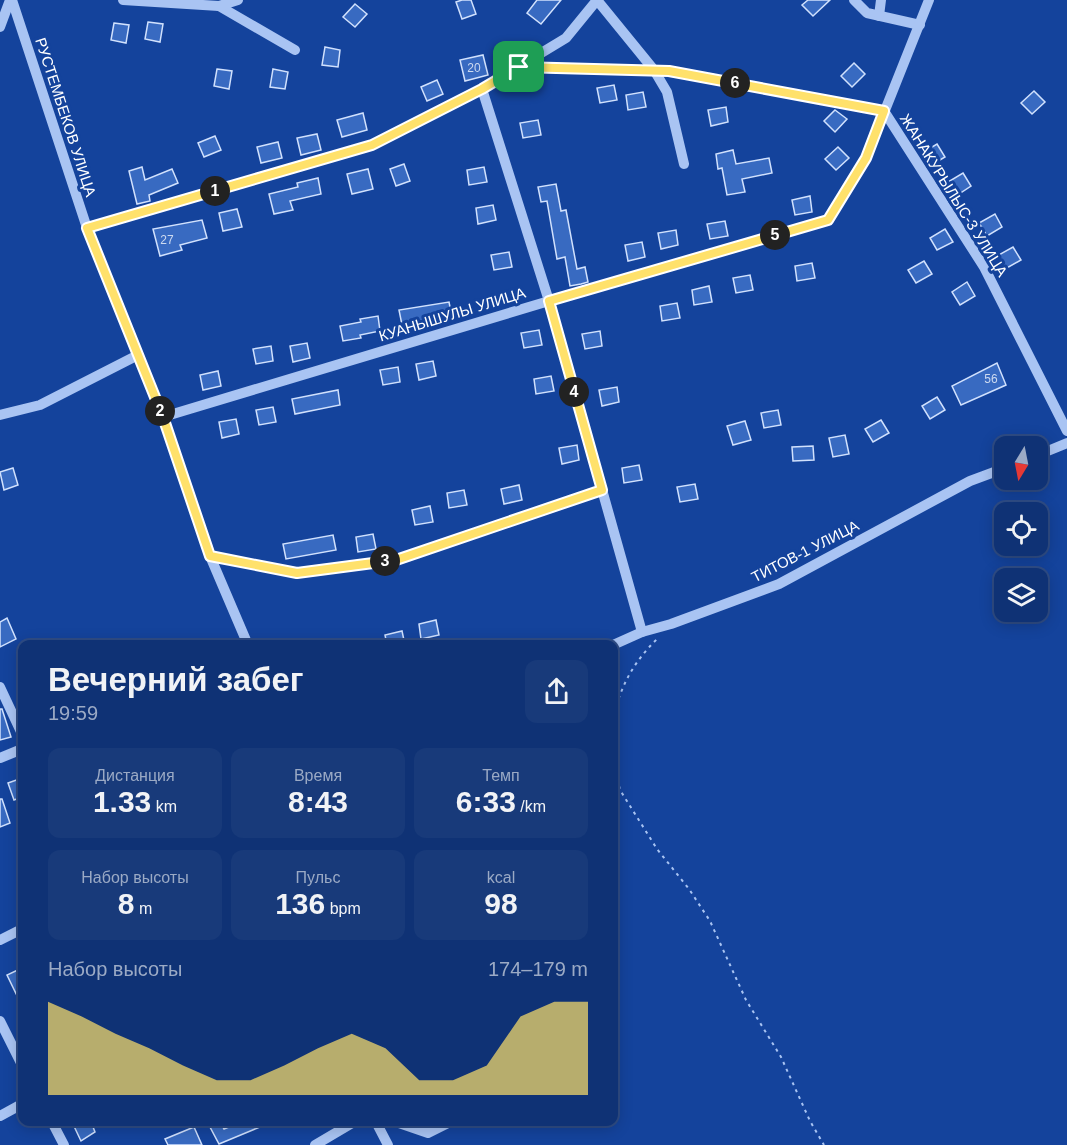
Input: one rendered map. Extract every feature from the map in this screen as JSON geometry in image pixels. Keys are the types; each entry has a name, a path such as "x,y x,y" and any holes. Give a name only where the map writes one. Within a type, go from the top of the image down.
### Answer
{"street":[{"path":"0,27 11,0"},
{"name":"РУСТЕМБЕКОВ УЛИЦА","path":"11,0 87,228 163,417 210,556 246,640"},
{"path":"123,0 219,6 238,0"},
{"path":"87,228 372,145 482,89 566,38 597,0 654,70 667,92 684,164"},
{"path":"854,0 867,13 920,25"},
{"path":"879,16 881,0"},
{"name":"КУАНЫШУЛЫ УЛИЦА","path":"163,417 828,220 866,158 929,0"},
{"path":"219,6 295,50"},
{"name":"ЖАНАКУРЫЛЫС-3 УЛИЦА","path":"519,67 669,71 884,111 984,267 1067,431"},
{"path":"482,89 549,301 642,632"},
{"path":"0,415 40,405 138,355"},
{"path":"1048,451 1067,444"},
{"name":"ТИТОВ-1 УЛИЦА","path":"618,643 642,632 671,624 778,584 970,481 994,472"},
{"path":"210,556 297,573 396,560 602,490"},
{"path":"0,687 18,725"},
{"path":"0,758 18,750"},
{"path":"0,940 18,931"},
{"path":"0,1021 18,1057"},
{"path":"0,1116 18,1106"},
{"path":"54,1126 64,1145"},
{"path":"315,1145 347,1126"},
{"path":"378,1126 388,1145"},
{"path":"408,1126 428,1133 442,1126"}],"path":[{"path":"618,698 621,686 639,657 671,624"},
{"path":"618,781 620,790 657,849 689,889 710,921 746,1000 781,1057 810,1121 824,1145"}],"building":[{"path":"471,0 476,14 462,19 456,2"},
{"path":"537,0 561,0 541,24 527,13"},
{"path":"808,0 830,0 813,16 802,5"},
{"path":"355,4 367,14 355,27 343,17"},
{"path":"148,22 163,24 160,42 145,39"},
{"path":"114,23 129,25 126,43 111,40"},
{"path":"325,47 340,50 338,67 322,65"},
{"path":"483,55 488,75 465,81 460,60"},
{"path":"854,63 865,74 852,87 841,76"},
{"path":"217,69 232,71 229,89 214,86"},
{"path":"273,69 288,72 285,89 270,87"},
{"path":"437,80 443,94 427,101 421,87"},
{"path":"614,85 617,100 600,103 597,88"},
{"path":"1034,91 1045,102 1032,114 1021,103"},
{"path":"643,92 646,107 628,110 626,95"},
{"path":"726,107 728,122 711,126 708,110"},
{"path":"835,110 847,119 835,132 824,121"},
{"path":"363,113 367,130 342,137 337,120"},
{"path":"538,120 541,135 523,138 520,123"},
{"path":"317,134 321,150 301,155 297,138"},
{"path":"215,136 221,150 204,157 198,143"},
{"path":"278,142 282,158 261,163 257,147"},
{"path":"937,144 945,157 930,166 922,153"},
{"path":"838,147 849,158 836,170 825,159"},
{"path":"733,150 736,164 769,158 772,173 742,179 745,192 727,195 722,168 718,169 716,154"},
{"path":"404,164 410,181 396,186 390,169"},
{"path":"142,167 145,180 172,169 178,183 149,195 150,201 137,204 129,171"},
{"path":"484,167 487,182 469,185 467,170"},
{"path":"368,169 373,189 352,194 347,174"},
{"path":"963,173 971,186 956,196 948,182"},
{"path":"318,178 321,194 290,201 293,210 274,214 269,194 298,187 297,183"},
{"path":"556,184 561,211 566,210 577,269 585,267 588,282 570,286 565,257 557,259 547,201 541,202 538,187"},
{"path":"810,196 812,212 795,215 792,200"},
{"path":"493,205 496,220 478,224 476,208"},
{"path":"237,209 242,227 223,231 219,213"},
{"path":"995,214 1002,227 987,236 979,223"},
{"path":"202,220 207,238 180,245 182,250 160,256 153,229"},
{"path":"725,221 728,236 710,239 707,224"},
{"path":"945,229 953,242 937,250 930,238"},
{"path":"676,230 678,245 661,249 658,233"},
{"path":"642,242 645,257 628,261 625,245"},
{"path":"1013,247 1021,260 1005,269 997,256"},
{"path":"509,252 512,267 494,270 491,255"},
{"path":"924,261 932,274 916,283 908,270"},
{"path":"812,263 815,278 797,281 795,266"},
{"path":"750,275 753,290 736,293 733,278"},
{"path":"967,282 975,296 960,305 952,292"},
{"path":"709,286 712,302 694,305 692,290"},
{"path":"449,302 452,317 402,325 399,310"},
{"path":"677,303 680,318 662,321 660,306"},
{"path":"378,316 380,331 360,335 361,338 343,341 340,326"},
{"path":"539,330 542,345 524,348 521,333"},
{"path":"600,331 602,346 585,349 582,334"},
{"path":"307,343 310,358 293,362 290,346"},
{"path":"271,346 273,361 256,364 253,349"},
{"path":"433,361 436,376 419,380 416,364"},
{"path":"997,363 1006,385 961,405 952,386"},
{"path":"398,367 400,382 383,385 380,370"},
{"path":"218,371 221,386 203,390 200,375"},
{"path":"551,376 554,391 536,394 534,379"},
{"path":"617,387 619,402 602,406 599,390"},
{"path":"338,390 340,405 295,414 292,399"},
{"path":"937,397 945,410 930,419 922,406"},
{"path":"273,407 276,422 259,425 256,410"},
{"path":"778,410 781,425 764,428 761,413"},
{"path":"236,419 239,434 222,438 219,422"},
{"path":"881,420 889,433 873,442 865,429"},
{"path":"745,421 751,440 733,445 727,426"},
{"path":"845,435 849,454 833,457 829,438"},
{"path":"577,445 579,460 562,464 559,448"},
{"path":"813,446 814,460 793,461 792,447"},
{"path":"639,465 642,480 624,483 622,468"},
{"path":"13,468 18,485 4,490 0,472"},
{"path":"695,484 698,499 680,502 677,487"},
{"path":"519,485 522,500 504,504 501,489"},
{"path":"464,490 467,505 449,508 447,493"},
{"path":"430,506 433,522 415,525 412,510"},
{"path":"373,534 376,549 358,552 356,537"},
{"path":"333,535 336,550 286,559 283,544"},
{"path":"7,618 16,639 0,647 0,622"},
{"path":"436,620 439,635 421,639 419,624"},
{"path":"402,631 404,640 386,640 385,635"},
{"path":"0,709 2,709 11,737 0,740"},
{"path":"18,779 18,798 14,800 8,783"},
{"path":"0,799 2,799 10,823 0,827"},
{"path":"18,970 18,998 7,975"},
{"path":"74,1126 93,1126 95,1132 81,1141"},
{"path":"222,1126 224,1129 231,1126 262,1126 219,1144 210,1127"},
{"path":"194,1127 202,1145 168,1145 165,1139"}],"route":[{"path":"519,67 669,71 884,111 866,158 828,220 549,301 602,490 396,560 297,573 210,556 163,417 87,228 372,145 482,89 519,67"}]}
